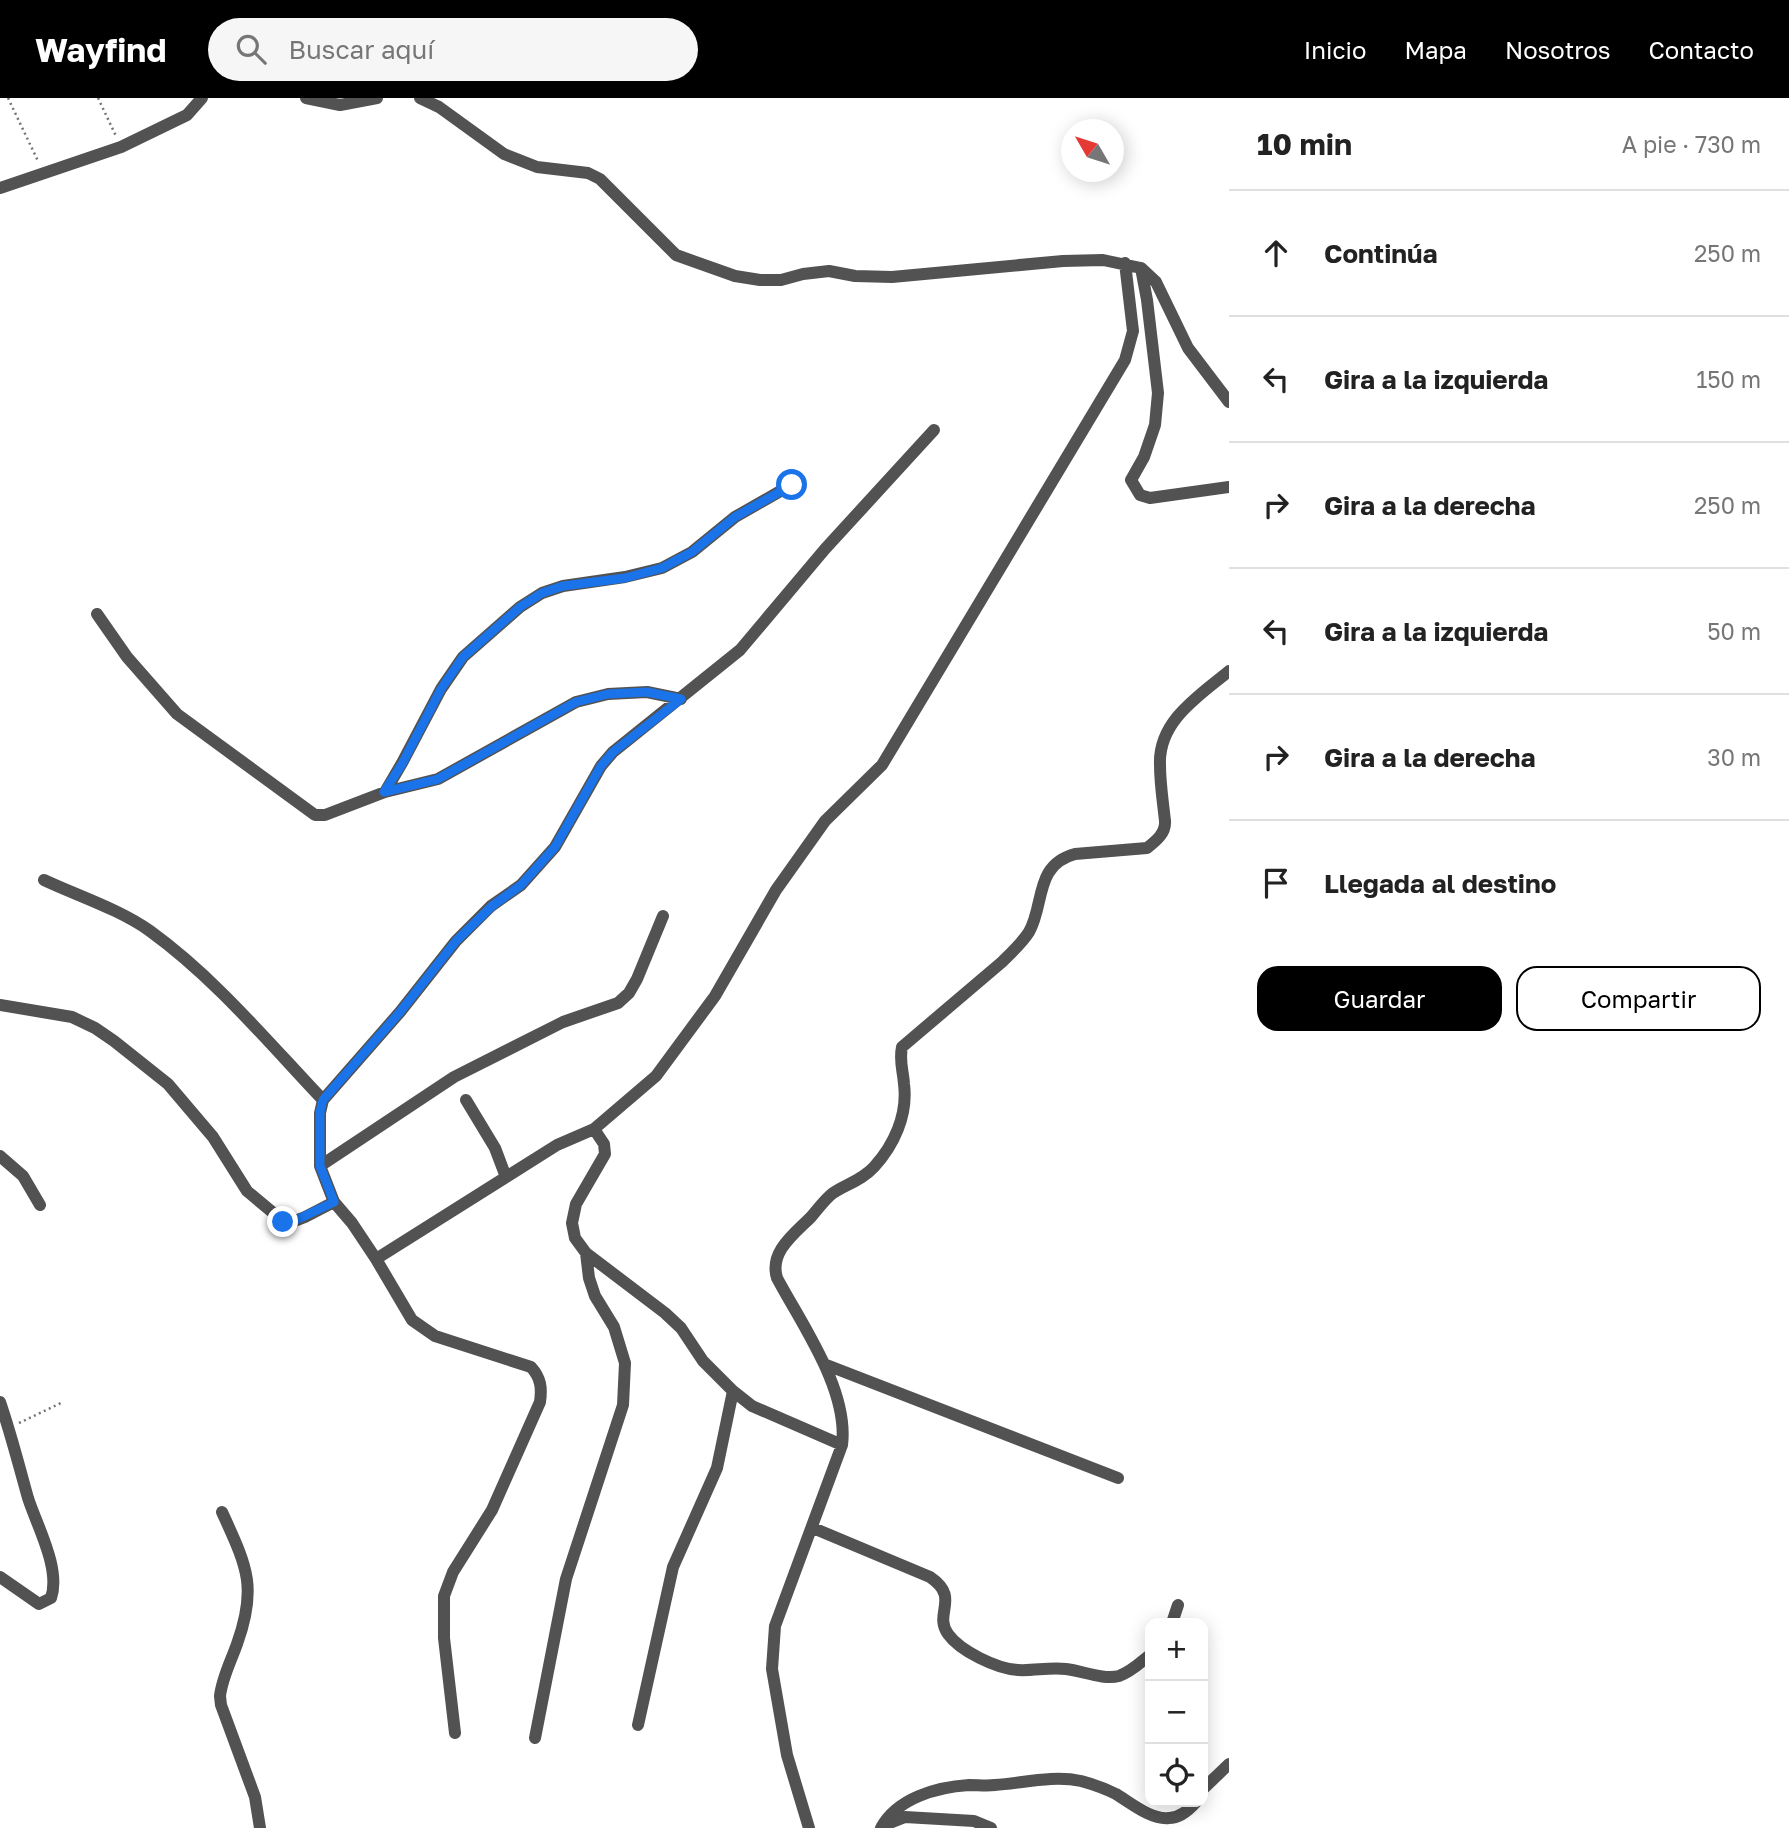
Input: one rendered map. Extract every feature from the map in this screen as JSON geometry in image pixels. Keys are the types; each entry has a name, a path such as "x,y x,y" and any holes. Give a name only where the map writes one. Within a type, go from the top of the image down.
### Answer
{"street":[{"path":"0,188 121,147 187,115 202,98"},
{"path":"306,98 340,105 377,98"},
{"path":"420,98 439,107 504,154 537,167 587,173 600,179 676,255 735,276 781,280 829,271 855,276 891,277 1063,261 1103,260 1141,268 1156,282 1188,348 1229,402"},
{"path":"376,1259 557,1145 594,1129 656,1076 715,996 776,890 825,821 882,765 1125,360 1133,331 1125,263"},
{"path":"1141,268 1158,393 1155,425 1144,457 1131,480 1140,495 1150,498 1229,487"},
{"path":"455,1733 444,1638 444,1596 453,1572 492,1510 540,1402 541,1387 531,1367 435,1336 412,1320 376,1259 334,1202 320,1166 320,1112 323,1100 400,1012 456,941 492,906 521,885 555,847 601,766 613,752 740,650 825,549 934,430"},
{"path":"384,792 402,764 441,689 463,657 520,607 542,593 563,586 625,578 662,568 692,552 735,517 792,485"},
{"path":"97,614 128,657 177,714 315,815 325,815 384,792 438,779 576,702 608,694 647,692 681,699"},
{"path":"809,1828 787,1755 772,1669 775,1626 813,1528 842,1445 844,1430 824,1364 777,1278 774,1269 782,1246 833,1194 858,1181 888,1150 898,1131 904,1109 905,1086 900,1056 902,1047 1002,962 1030,931 1044,882 1056,864 1065,857 1075,855 1147,848 1162,833 1165,821 1159,762 1166,731 1194,700 1229,671"},
{"path":"44,880 149,930 209,981 323,1100"},
{"path":"320,1166 454,1077 563,1022 618,1003 629,993 637,979 663,916"},
{"path":"0,1005 72,1017 114,1041 168,1084 212,1138 247,1191 283,1222 292,1222 334,1202"},
{"path":"466,1100 495,1148 506,1177"},
{"path":"594,1129 604,1144 605,1154 576,1204 572,1223 575,1238 586,1253 673,1320 703,1361 752,1406 842,1445"},
{"path":"0,1156 23,1176 40,1205"},
{"path":"535,1738 566,1579 623,1405 625,1363 614,1327 595,1296 589,1278 586,1253"},
{"path":"824,1364 1118,1478"},
{"path":"638,1726 673,1567 718,1468 733,1391"},
{"path":"0,1402 29,1501 49,1557 54,1586 51,1598 40,1604 0,1577"},
{"path":"222,1512 240,1550 249,1582 239,1640 220,1696 221,1705 255,1797 260,1828"},
{"path":"813,1528 929,1577 939,1584 945,1591 944,1625 947,1633 961,1647 981,1659 1017,1671 1051,1667 1106,1676 1119,1675 1133,1669 1145,1659"},
{"path":"1174,1618 1178,1605"},
{"path":"1208,1784 1229,1764"},
{"path":"882,1827 891,1812 909,1801 944,1789 1030,1780 1079,1781 1113,1793 1143,1810 1169,1819 1182,1815 1191,1807"},
{"path":"882,1827 905,1818 974,1821 991,1828"}],"path":[{"path":"8,98 23,125 44,175"},
{"path":"98,98 121,147"},
{"path":"8,1428 61,1403"}],"route":[{"path":"283,1222 292,1222 334,1202 320,1166 320,1112 323,1100 400,1012 456,941 492,906 521,885 555,847 601,766 613,752 681,699 647,692 608,694 576,702 438,779 384,792 402,764 441,689 463,657 520,607 542,593 563,586 625,578 662,568 692,552 735,517 792,485"}]}
